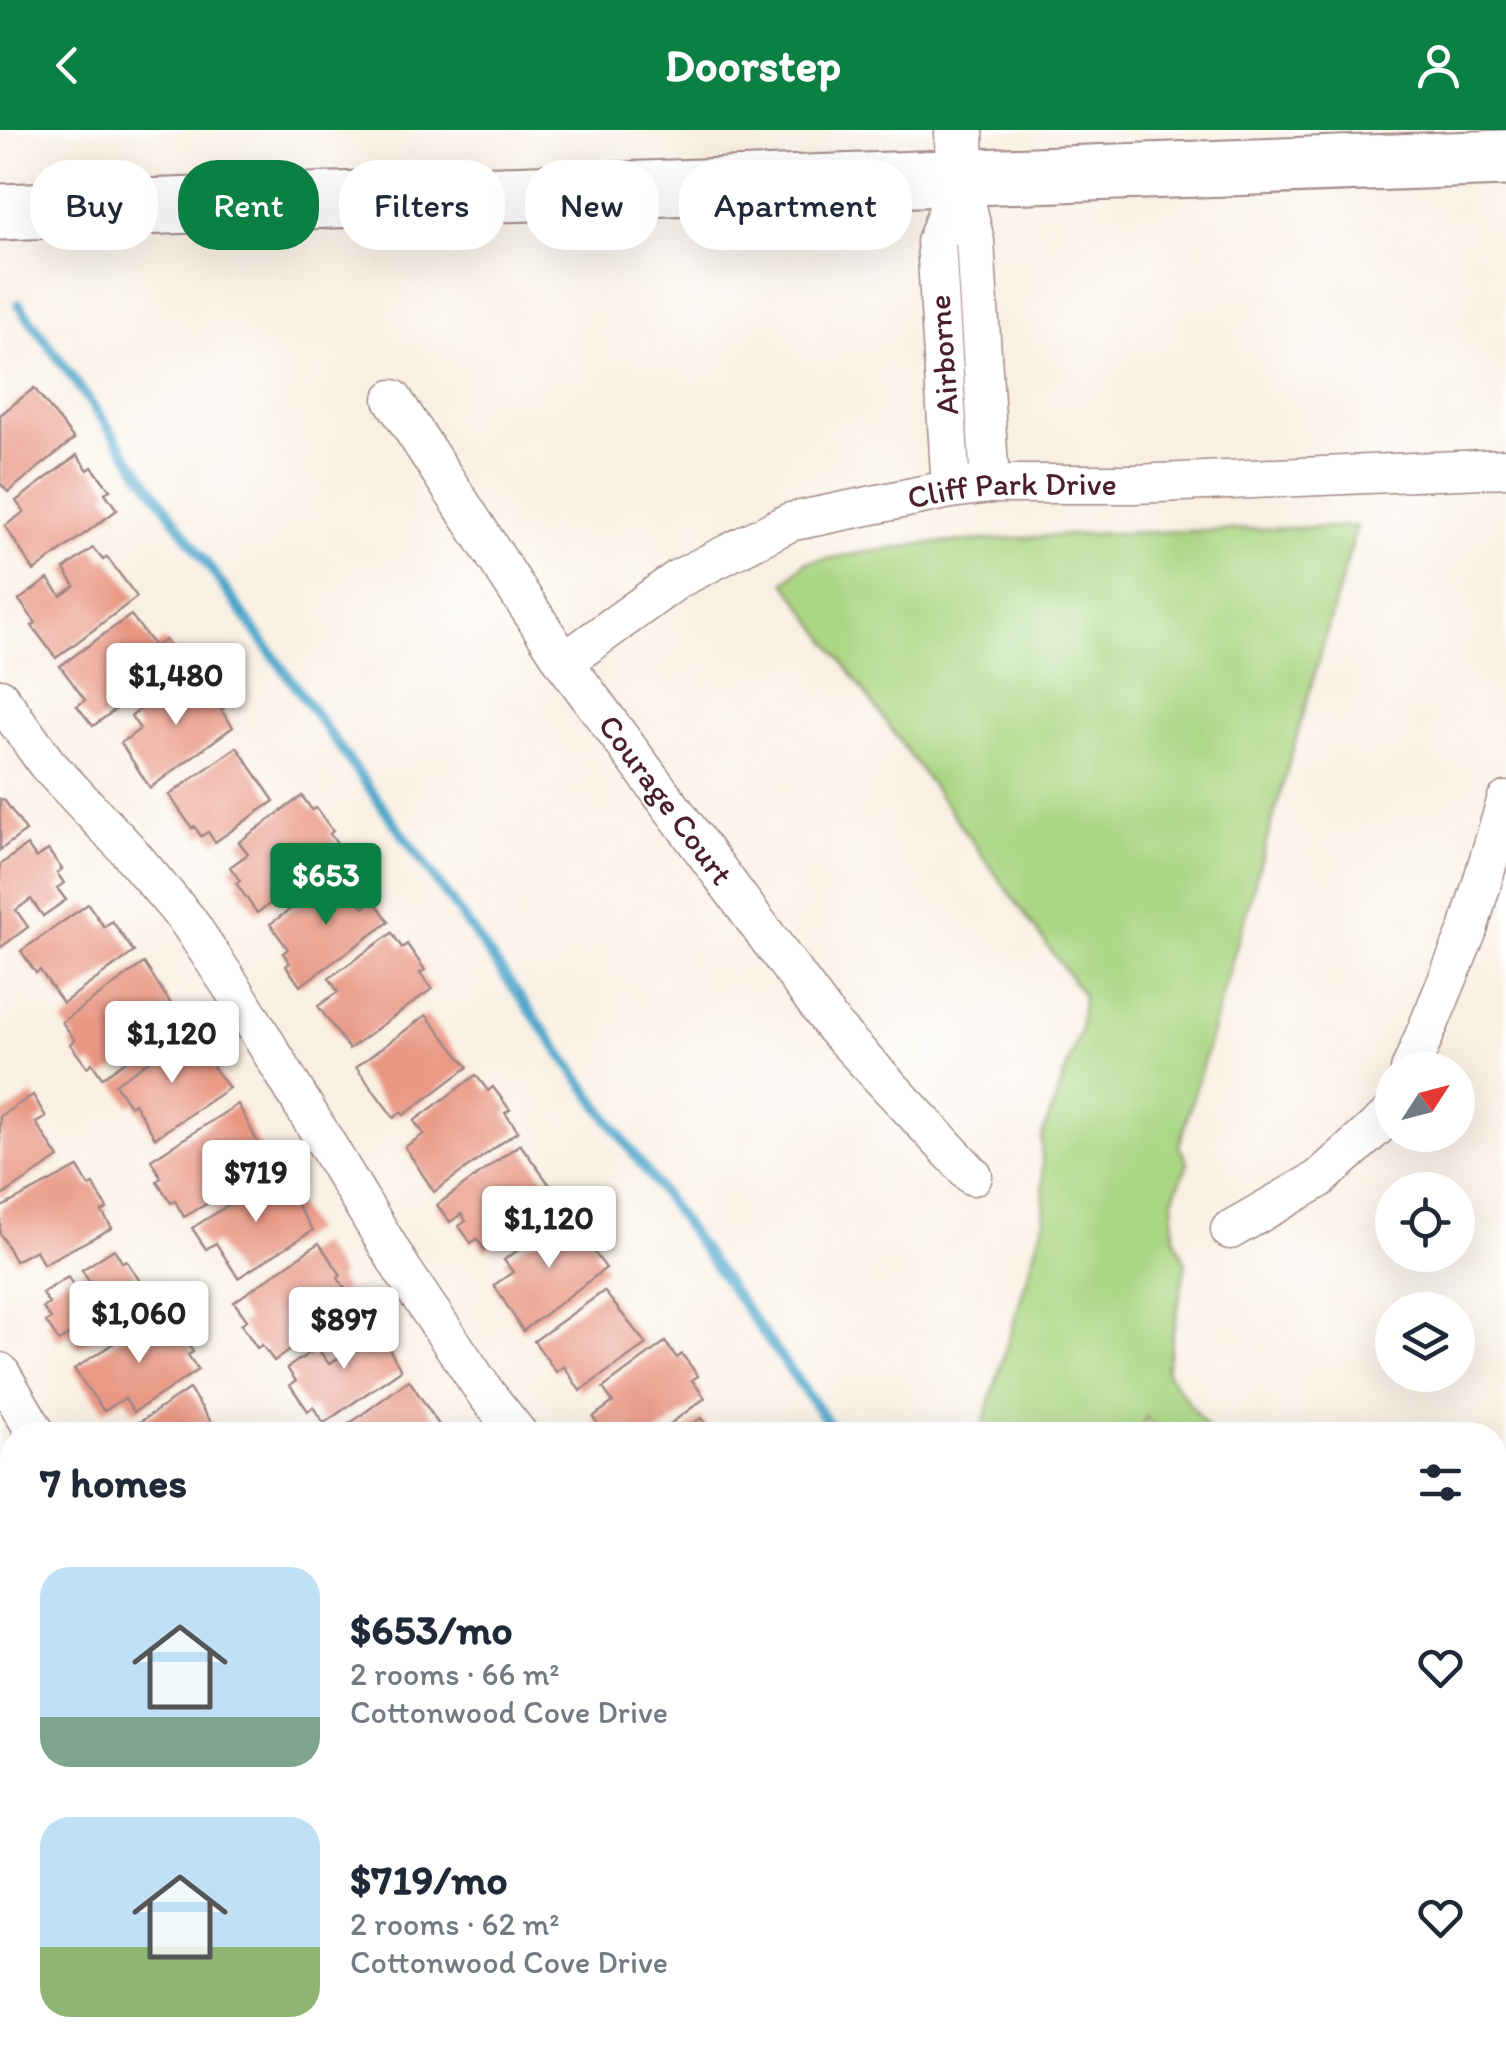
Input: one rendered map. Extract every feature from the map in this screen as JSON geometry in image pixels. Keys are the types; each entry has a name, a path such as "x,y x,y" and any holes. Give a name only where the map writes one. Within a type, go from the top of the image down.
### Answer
{"main road":[{"path":"0,212 960,153 1506,158"}],"street":[{"name":"Airborne","path":"960,153 975,241 990,484"},
{"name":"Airborne","path":"951,488 936,242 960,153"},
{"name":"Courage Court","path":"393,399 564,662 834,1027 973,1176"},
{"name":"Cliff Park Drive","path":"564,662 678,579 790,522 951,488 1506,468"},
{"path":"0,698 47,764 126,848 188,922 236,992 403,1271 508,1422"},
{"path":"1417,1052 1468,930 1506,801"},
{"path":"1230,1230 1319,1179 1375,1128"},
{"path":"0,1372 29,1422"}],"green space":[{"path":"1357,526 1179,1146 1188,1163 1173,1199 1174,1236 1186,1263 1166,1371 1203,1422 1150,1422 1146,1417 1144,1422 984,1422 1045,1218 1041,1140 1080,1032 1083,995 785,582 806,562 921,544 1088,534"}],"building":[{"path":"34,388 74,439 8,492 0,483 0,415"},
{"path":"77,455 110,490 105,493 117,510 34,571 5,526 24,512 16,501"},
{"path":"93,548 103,560 107,557 137,597 56,658 32,626 36,623 19,600 48,579 61,596 75,586 64,569"},
{"path":"131,615 155,647 165,640 181,661 93,726 77,706 85,700 60,666"},
{"path":"192,672 203,686 208,682 226,706 221,710 233,727 150,788 121,743 140,729 131,716"},
{"path":"237,747 274,801 215,842 208,832 201,836 192,828 169,795"},
{"path":"302,796 333,831 330,834 342,851 257,913 230,867 248,854 239,842"},
{"path":"0,799 26,831 0,850"},
{"path":"27,845 36,858 48,850 62,869 57,873 64,883 57,888 66,900 43,916 31,899 16,910 28,927 0,948 0,865"},
{"path":"340,874 364,908 374,900 389,922 300,986 286,966 290,963 283,953 288,949 270,924"},
{"path":"88,904 104,927 112,921 134,952 63,1003 21,951"},
{"path":"392,933 402,948 407,944 425,970 420,973 432,989 349,1049 318,1006 338,992 329,978"},
{"path":"144,963 173,1007 155,1020 164,1034 102,1078 92,1063 87,1067 70,1044 75,1040 62,1022"},
{"path":"426,1015 468,1067 404,1115 401,1112 394,1118 356,1067"},
{"path":"183,1038 185,1042 192,1038 229,1088 155,1138 134,1103 130,1106 115,1084"},
{"path":"476,1075 488,1091 493,1087 510,1110 505,1113 518,1131 434,1192 405,1147 424,1134 414,1121"},
{"path":"33,1095 46,1117 36,1123 59,1158 0,1197 0,1116"},
{"path":"238,1104 263,1153 244,1164 252,1177 184,1217 157,1181 161,1178 151,1160"},
{"path":"520,1144 549,1184 544,1187 554,1201 524,1223 512,1207 498,1217 509,1232 485,1250 477,1239 471,1243 459,1226 466,1221 461,1214 450,1222 437,1205"},
{"path":"78,1167 89,1186 94,1184 107,1209 102,1212 112,1228 43,1264 36,1250 15,1261 0,1233 0,1208"},
{"path":"284,1170 298,1191 291,1196 313,1230 238,1278 216,1243 206,1249 192,1228"},
{"path":"567,1215 598,1249 594,1252 606,1268 523,1331 494,1285 513,1272 504,1260"},
{"path":"319,1243 341,1275 338,1278 346,1290 327,1303 337,1317 274,1361 262,1345 257,1348 241,1324 247,1320 234,1302"},
{"path":"114,1249 153,1301 78,1348 70,1334 59,1341 46,1322 51,1319 43,1308 49,1304 42,1293 68,1277 77,1293 91,1285 82,1270"},
{"path":"604,1291 646,1344 580,1391 564,1366 556,1372 534,1341"},
{"path":"160,1313 172,1332 178,1329 193,1352 188,1355 198,1370 134,1412 125,1398 104,1411 74,1369"},
{"path":"363,1317 379,1341 383,1338 401,1370 323,1422 313,1407 308,1411 290,1385 296,1381 287,1368 317,1348 329,1364 344,1354 332,1338"},
{"path":"665,1342 677,1358 682,1354 698,1376 692,1380 705,1398 673,1422 597,1422 593,1417 613,1402 603,1388"},
{"path":"409,1380 437,1422 352,1422"},
{"path":"189,1389 211,1422 140,1422"}],"waterway":[{"path":"19,304 828,1422"}]}
